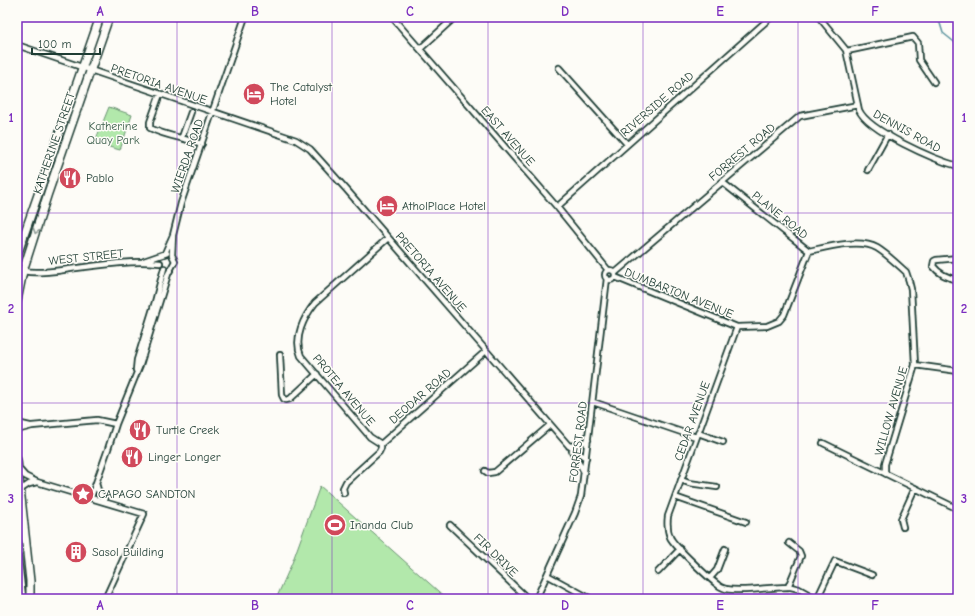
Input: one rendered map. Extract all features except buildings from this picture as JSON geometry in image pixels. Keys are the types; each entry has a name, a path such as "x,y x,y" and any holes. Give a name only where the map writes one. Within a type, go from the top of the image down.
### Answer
{"main road":[{"name":"KATHERINE STREET","path":"17,255 100,17"},
{"path":"82,68 91,54 104,17"},
{"name":"KATHERINE STREET","path":"17,301 23,271 48,193 109,17"},
{"path":"17,262 84,75 91,71"},
{"path":"17,460 30,599"},
{"path":"17,557 19,585 22,599"}],"street":[{"name":"WIERDA ROAD","path":"172,254 173,235 179,211 244,17"},
{"name":"EAST AVENUE","path":"392,17 556,207 608,270"},
{"path":"420,48 455,17"},
{"name":"RIVERSIDE ROAD","path":"556,207 771,17"},
{"name":"DENNIS ROAD","path":"819,17 847,51 858,105 863,117 888,134 923,154 958,166"},
{"path":"847,51 913,37 918,43 919,60 934,82"},
{"name":"PRETORIA AVENUE","path":"17,45 303,143 316,155 550,425 569,446 586,458"},
{"path":"559,68 627,144"},
{"path":"160,94 150,122 150,128 202,144"},
{"name":"FORREST ROAD","path":"615,275 800,116 858,105"},
{"path":"182,137 190,112"},
{"path":"868,170 888,134"},
{"name":"PLANE ROAD","path":"722,182 809,251 854,244 866,244 876,248"},
{"name":"WIERDA ROAD","path":"163,254 173,235"},
{"name":"PROTEA AVENUE","path":"380,444 370,437 301,356 298,340 306,316 321,296 388,238"},
{"name":"WILLOW AVENUE","path":"876,248 906,272 909,280 914,330 915,365 885,464 886,474"},
{"name":"DUMBARTON AVENUE","path":"615,275 737,327 767,326 779,321 784,315 809,251"},
{"path":"90,497 135,373 140,365 144,343 151,321 170,268 175,261 172,254 163,254 159,260 164,268"},
{"name":"WEST STREET","path":"23,271 57,271 142,261 163,254"},
{"path":"958,258 936,260 934,261 933,266 945,276 958,280"},
{"name":"WEST STREET","path":"142,261 160,263"},
{"path":"164,268 170,268"},
{"path":"151,321 164,268"},
{"path":"608,270 612,270 615,275 611,280 607,278 605,273 608,270"},
{"path":"21,279 31,272"},
{"name":"FORREST ROAD","path":"536,599 580,501 607,278"},
{"name":"CEDAR AVENUE","path":"680,549 669,536 667,522 737,327"},
{"name":"DEODAR ROAD","path":"344,493 343,488 346,482 379,452 381,448 380,444 486,351"},
{"path":"280,355 282,395 284,399 290,399 317,374"},
{"path":"915,365 958,371"},
{"path":"592,402 723,442"},
{"path":"17,430 32,426 97,420 116,424"},
{"path":"17,423 32,426"},
{"path":"485,471 488,473 495,472 550,425"},
{"path":"584,472 569,446 578,445 588,440"},
{"path":"823,443 958,509"},
{"path":"18,468 25,476 37,482 144,514 105,599"},
{"path":"681,480 689,483 717,487"},
{"path":"20,490 29,484 37,482"},
{"path":"96,482 98,490 106,502"},
{"path":"903,527 901,519 915,488"},
{"path":"675,497 746,522"},
{"name":"FIR DRIVE","path":"450,525 528,599"},
{"path":"788,587 801,556 799,551 789,543"},
{"path":"658,572 680,549 718,585 728,589 788,587 799,589 817,599 835,561 872,575"},
{"path":"710,578 717,570 725,549"},
{"path":"18,570 28,568"},
{"path":"547,575 592,599"},
{"path":"954,599 958,585"}],"green space":[{"name":"Katherine Quay Park","path":"109,107 132,115 120,150 109,147 96,139"},
{"name":"Inanda Club","path":"320,486 447,599 276,599 292,563"}],"waterway":[{"path":"17,50 20,30 18,17"},
{"path":"938,17 943,33 958,45"}],"place":[{"name":"The Catalyst Hotel","path":"254,94"},
{"name":"Pablo","path":"70,178"},
{"name":"AtholPlace Hotel","path":"387,206"},
{"name":"Turtle Creek","path":"140,430"},
{"name":"Linger Longer","path":"132,457"},
{"name":"CAPAGO SANDTON","path":"83,494"},
{"name":"Inanda Club","path":"335,525"},
{"name":"Sasol Building","path":"76,552"}]}
